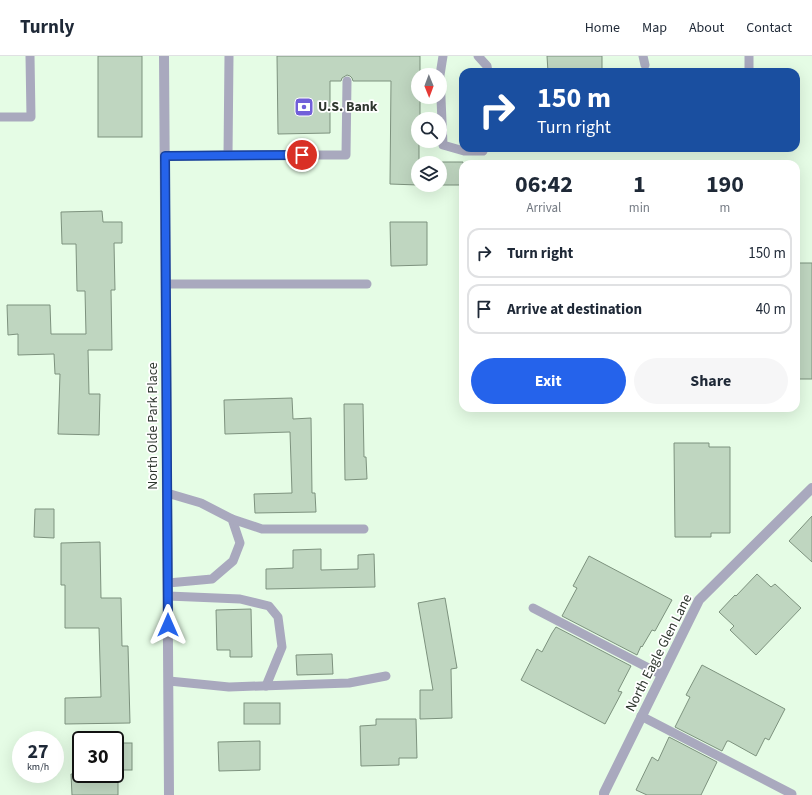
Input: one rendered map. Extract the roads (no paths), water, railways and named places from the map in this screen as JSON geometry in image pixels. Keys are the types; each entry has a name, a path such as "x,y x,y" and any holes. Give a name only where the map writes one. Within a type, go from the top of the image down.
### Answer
{"street":[{"name":"North Olde Park Place","path":"164,56 169,795"},
{"name":"North Eagle Glen Lane","path":"604,795 641,716 699,600 812,488"}],"lane":[{"path":"0,117 31,117 30,56"},
{"path":"228,56 228,155"},
{"path":"443,56 440,75 443,145 459,150"},
{"path":"478,56 487,68"},
{"path":"749,56 749,68"},
{"path":"165,156 346,155 347,81"},
{"path":"166,284 368,284"},
{"path":"167,493 200,503 232,519 262,528 364,529"},
{"path":"168,583 212,579 233,561 240,543 232,519"},
{"path":"168,596 240,599 269,606 278,617 282,648 266,686"},
{"path":"533,608 662,675"},
{"path":"169,681 230,687 349,683 386,676"},
{"path":"641,716 792,794"}],"place":[{"name":"U.S. Bank","path":"304,107"}]}
